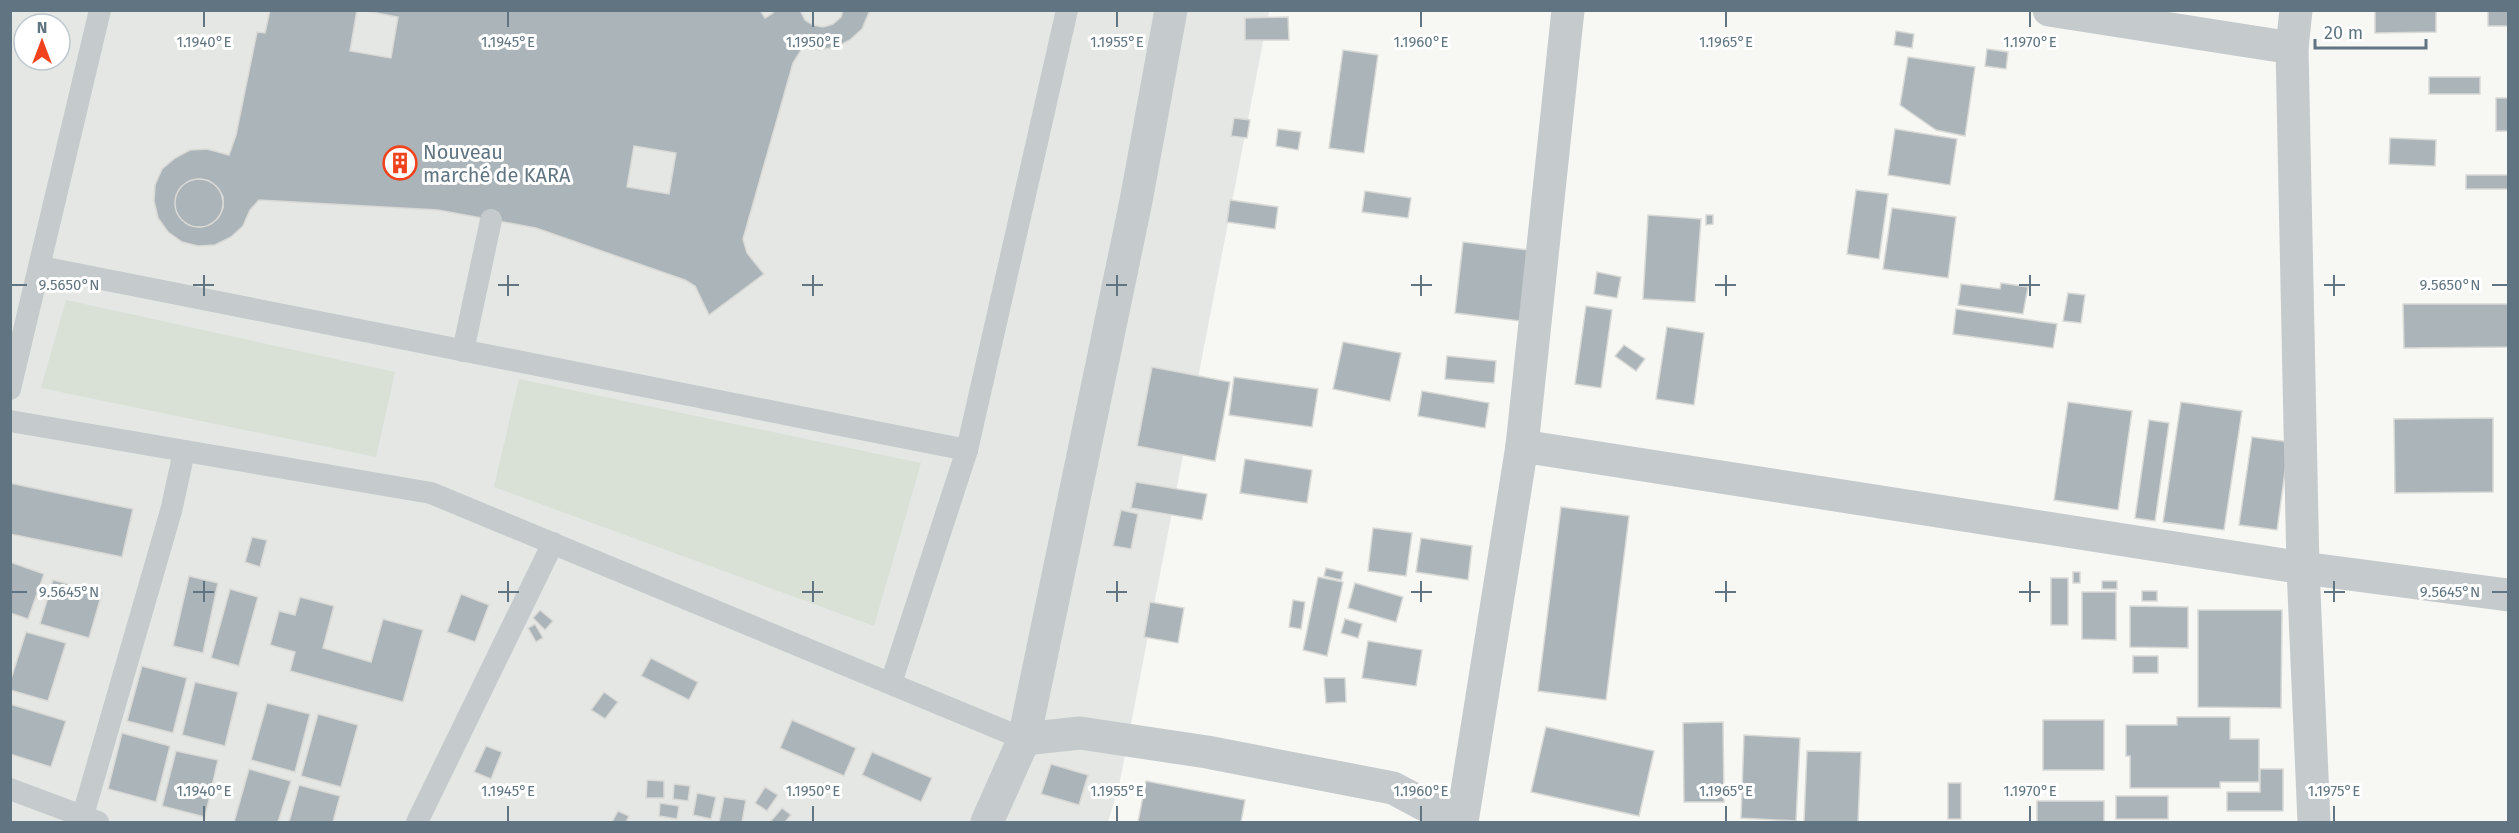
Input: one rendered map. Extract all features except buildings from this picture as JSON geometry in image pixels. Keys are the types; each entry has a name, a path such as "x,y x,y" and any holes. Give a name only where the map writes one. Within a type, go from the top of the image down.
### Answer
{"street":[{"path":"987,822 1024,739 1136,201 1171,10"},
{"path":"1462,822 1522,446 1568,10"},
{"path":"2049,10 2292,48"},
{"path":"2296,10 2292,48 2303,568 2314,822"},
{"path":"1522,446 2303,568 2508,595"},
{"path":"1024,739 1080,733 1207,752 1393,788 1457,822"}],"lane":[{"path":"10,389 41,267 100,10"},
{"path":"891,683 967,450 1067,10"},
{"path":"462,351 491,220"},
{"path":"41,267 967,450"},
{"path":"10,421 431,493 1024,739"},
{"path":"10,789 87,821 171,512 184,452"},
{"path":"417,822 553,543"}],"shaded area":[{"name":"Nouveau marché de KARA","path":"10,11 1269,11 1119,786 1108,822 11,822"},
{"path":"66,300 395,372 376,457 41,388"},
{"path":"519,379 921,463 874,626 494,487"}],"place":[{"name":"Nouveau marché de KARA","path":"400,163"}]}
